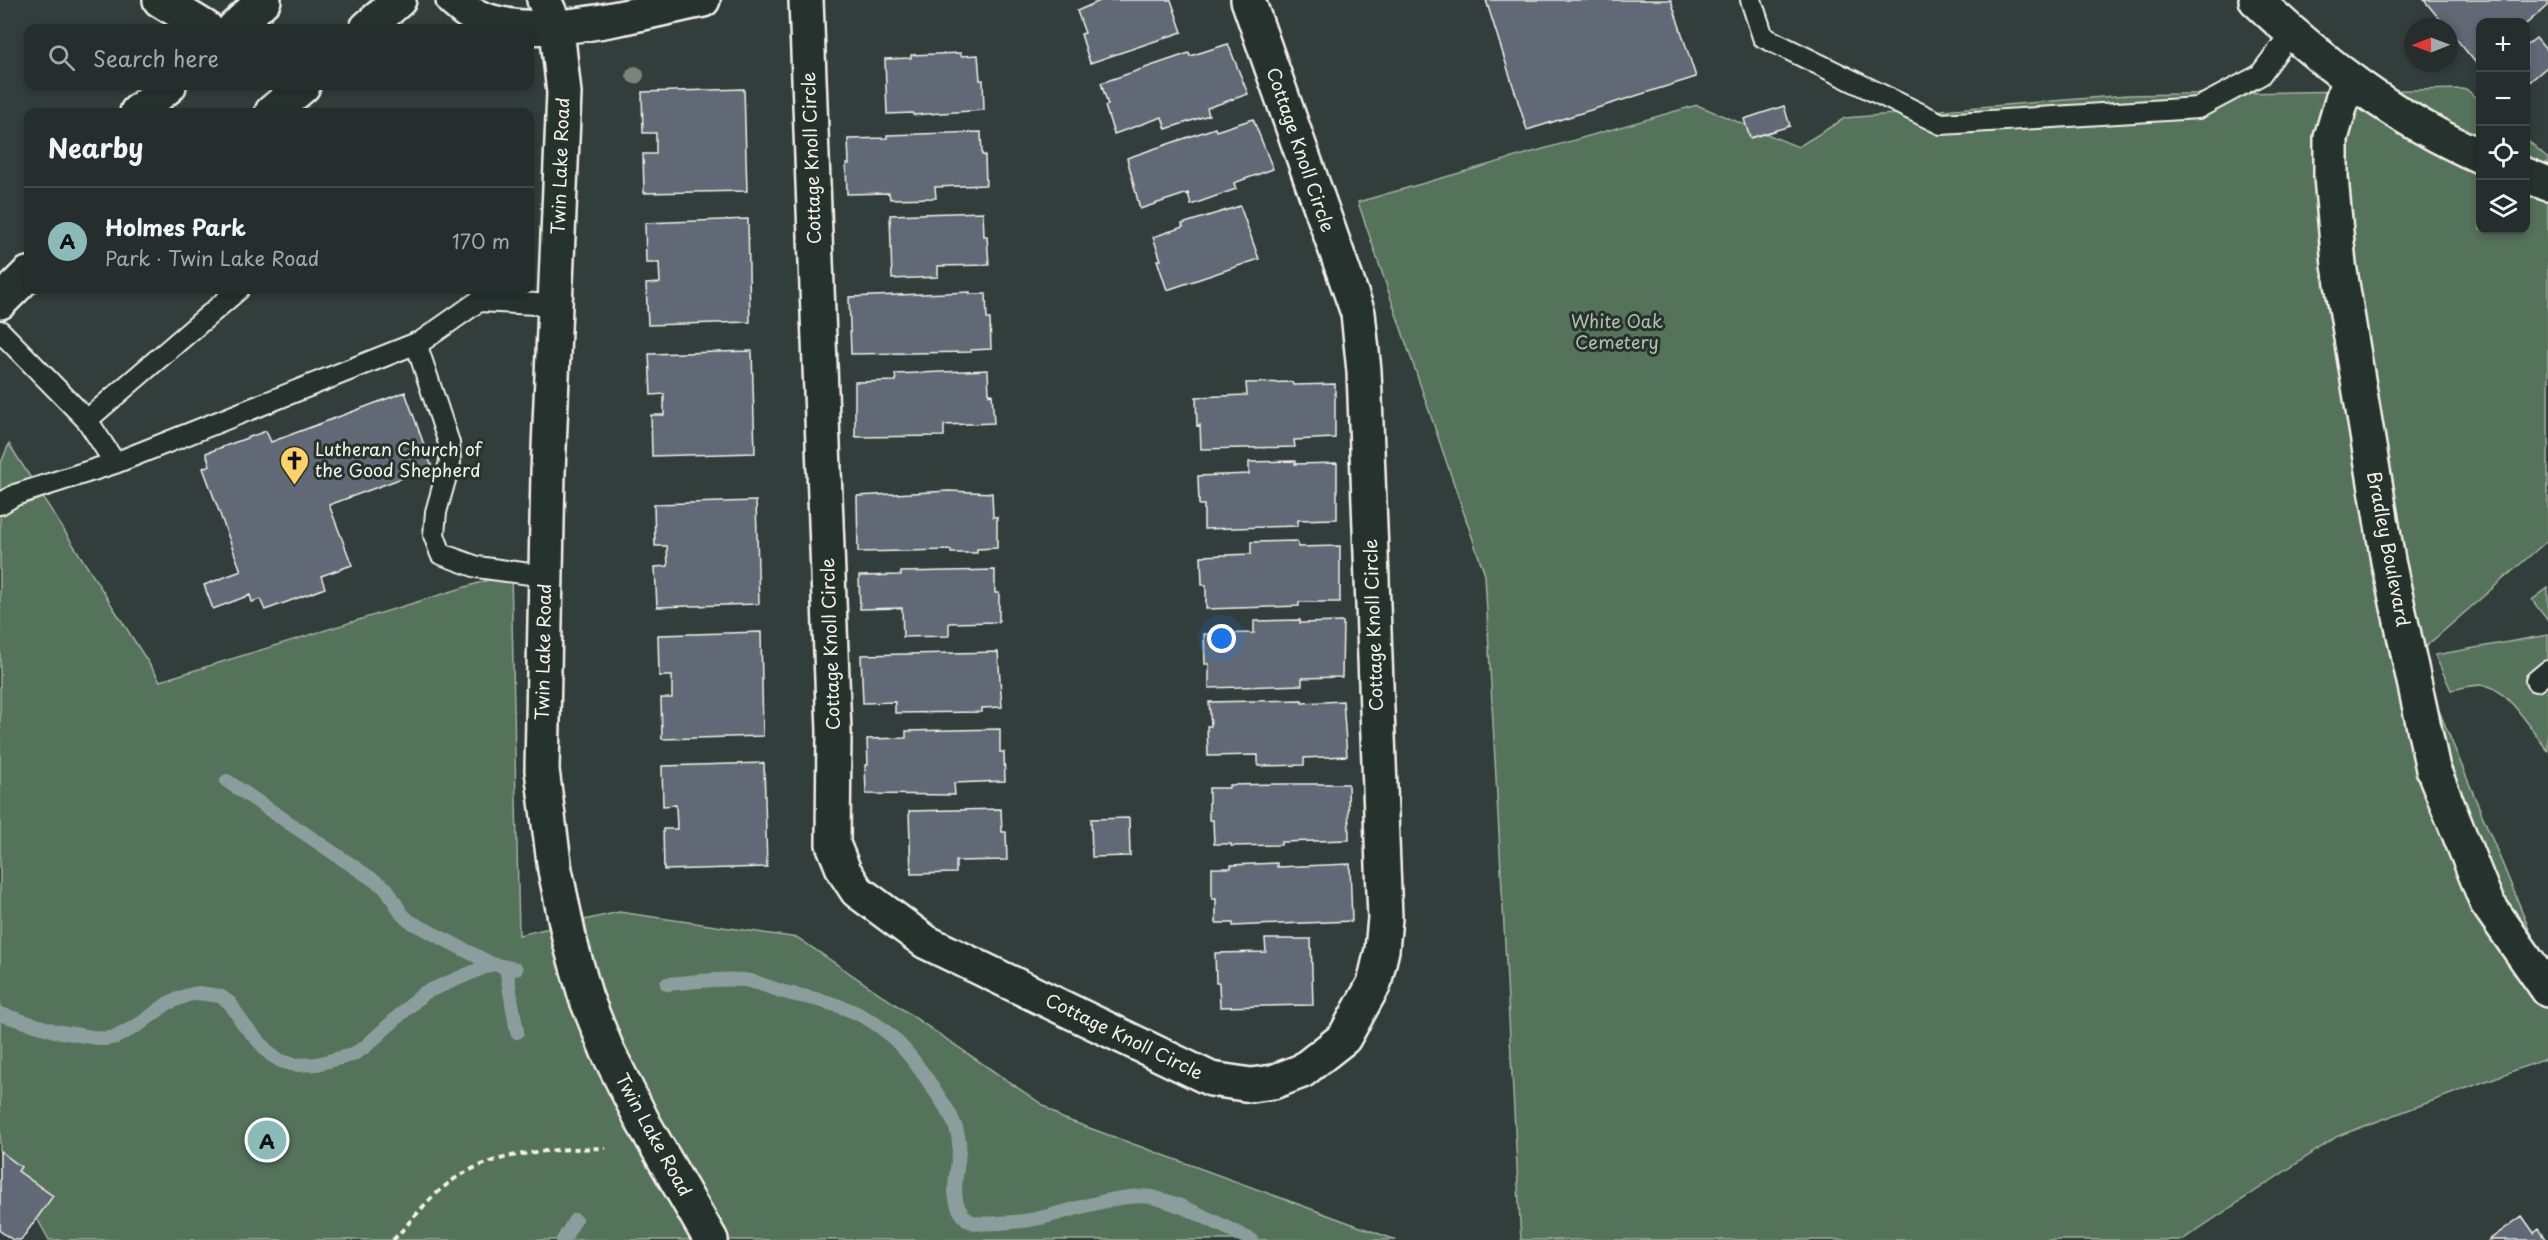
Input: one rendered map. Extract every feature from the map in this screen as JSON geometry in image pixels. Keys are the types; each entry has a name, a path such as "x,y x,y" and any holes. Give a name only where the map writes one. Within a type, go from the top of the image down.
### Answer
{"street":[{"path":"160,0 199,24"},
{"path":"238,24 264,0"},
{"path":"372,24 399,0"},
{"path":"453,0 471,14 505,24"},
{"path":"527,24 550,14 703,0"},
{"name":"Cottage Knoll Circle","path":"806,0 833,707 833,844 844,872 857,891 926,942 1211,1079 1251,1084 1273,1082 1302,1071 1344,1038 1374,984 1382,951 1385,918 1364,371 1358,313 1248,0"},
{"path":"2256,0 2348,80 2393,111 2476,154"},
{"name":"Twin Lake Road","path":"550,14 564,93 545,576 542,770 555,870 570,942 586,998 608,1052 644,1124 711,1240"},
{"name":"Bradley Boulevard","path":"2348,80 2331,138 2331,177 2338,265 2388,561 2433,770 2487,903 2548,990"},
{"path":"142,108 164,90"},
{"path":"277,108 298,90"},
{"path":"2530,176 2548,184"},
{"path":"0,302 24,278"}],"lane":[{"path":"1751,0 1763,37 1941,124 2198,108 2260,75 2292,32"},
{"path":"87,420 233,294"},
{"path":"0,504 15,495 115,463 416,344 476,295 555,305"},
{"path":"0,331 87,420 115,463"},
{"path":"416,344 449,443 450,462 436,512 434,535 441,554 477,567 545,576"}],"path":[{"path":"393,1240 444,1186 467,1172 502,1159 530,1152 606,1148"}],"green space":[{"name":"White Oak Cemetery","path":"2466,89 2476,98 2476,234 2530,234 2530,142 2548,158 2548,540 2416,655 2548,974 2548,1058 2338,1136 2182,1240 1521,1240 1485,575 1358,202 1697,105 1798,147 1845,118 2127,95"},
{"path":"9,444 160,681 511,573 519,935 619,912 798,938 1062,1118 1396,1240 49,1240 0,1151 0,465"},
{"path":"2548,588 2548,621 2532,600"},
{"path":"2548,635 2548,751 2521,714 2505,696 2496,690 2479,685 2451,690 2435,655"}],"building":[{"path":"1102,0 1171,0 1182,32 1090,63 1081,34 1085,33 1077,11"},
{"path":"1486,0 1671,0 1696,77 1527,130"},
{"path":"2424,0 2548,0 2548,5 2530,21 2530,18 2476,18 2476,63 2458,41 2458,18 2439,18"},
{"path":"2536,38 2548,52 2548,66 2530,82 2530,72 2530,43"},
{"path":"1228,44 1248,94 1207,108 1209,115 1166,129 1162,117 1114,134 1105,106 1108,105 1101,83 1189,53 1190,56"},
{"path":"961,53 961,56 978,55 980,80 983,80 984,110 913,115 913,113 887,114 885,59 911,58 911,55"},
{"path":"744,89 747,191 644,193 643,154 656,154 656,133 643,133 642,92"},
{"path":"1784,106 1790,126 1750,138 1744,119"},
{"path":"1253,119 1273,169 1234,183 1236,189 1191,205 1188,193 1140,209 1127,158 1215,128 1216,131"},
{"path":"981,132 982,155 985,155 986,185 935,187 936,198 890,199 889,193 847,194 848,139 887,138 887,135"},
{"path":"1240,206 1259,259 1167,290 1157,260 1161,260 1153,237 1183,227 1182,224"},
{"path":"983,212 989,265 938,266 938,277 892,279 890,215"},
{"path":"748,219 750,322 648,325 646,284 660,283 659,263 646,263 645,223"},
{"path":"970,292 970,294 986,294 991,349 971,350 971,352 851,354 849,297"},
{"path":"752,351 755,453 652,456 651,415 664,415 664,394 651,395 649,354"},
{"path":"988,370 989,395 992,394 994,423 944,425 944,436 855,437 855,382 896,381 895,374"},
{"path":"1292,382 1293,385 1335,384 1335,438 1294,440 1295,447 1201,449 1196,397 1247,395 1246,383"},
{"name":"Lutheran Church of the Good Shepherd","path":"405,392 432,467 329,505 352,565 321,576 325,588 265,610 260,599 252,602 250,595 213,609 204,585 241,571 203,468 210,465 206,453 266,431 271,442"},
{"path":"1295,461 1295,464 1337,463 1337,519 1298,520 1298,526 1204,529 1204,505 1199,505 1198,476 1249,474 1249,462"},
{"path":"949,491 992,493 993,517 997,517 997,548 977,549 977,553 951,553 951,550 858,552 857,496"},
{"path":"756,501 759,604 657,607 655,567 668,566 667,546 655,546 654,504"},
{"path":"1297,541 1298,547 1340,546 1340,602 1299,602 1299,606 1206,609 1206,585 1202,585 1201,556 1251,554 1251,542"},
{"path":"995,570 995,593 999,593 999,622 949,623 949,636 903,637 902,608 860,609 859,576 901,575 901,572"},
{"path":"1300,620 1300,623 1343,622 1342,677 1302,678 1302,685 1209,688 1209,664 1205,664 1204,634 1254,633 1254,621"},
{"path":"761,632 763,736 662,739 661,698 672,698 672,676 659,676 658,635"},
{"path":"998,652 1002,707 982,708 982,712 895,713 895,702 863,703 861,655"},
{"path":"1302,700 1302,703 1343,701 1347,756 1304,758 1304,765 1258,766 1258,755 1208,756 1207,726 1211,726 1209,702"},
{"path":"1000,729 1000,752 1004,752 1005,781 954,783 955,795 866,794 867,739 906,738 906,731"},
{"path":"764,763 767,867 664,870 663,829 677,829 676,805 663,806 662,766"},
{"path":"1348,784 1349,840 1281,842 1281,845 1214,844 1213,820 1209,820 1209,788 1229,788 1229,785"},
{"path":"1001,809 1002,832 1006,832 1007,860 956,861 956,873 911,874 909,811"},
{"path":"1129,818 1130,856 1092,857 1091,819"},
{"path":"1277,863 1277,867 1350,864 1352,921 1233,926 1233,923 1216,923 1216,899 1212,899 1212,868"},
{"path":"1265,939 1311,939 1313,1005 1220,1007 1215,953 1266,952"},
{"path":"0,1151 21,1167 18,1171 53,1196 21,1240 13,1240 0,1231"},
{"path":"2522,1216 2534,1233 2539,1229 2547,1240 2489,1240"}],"waterway":[{"path":"227,781 387,889 401,913 409,921 492,964 516,969"},
{"path":"0,1014 55,1031 104,1039 116,1037 140,1024 168,1003 188,995 198,993 220,996 230,1003 244,1025 271,1055 295,1065 317,1064 352,1055 365,1047 424,993 492,964"},
{"path":"506,968 517,1032"},
{"path":"667,984 706,980 750,981 838,1006 873,1022 888,1033 916,1064 952,1119 959,1142 955,1193 961,1212 972,1222 983,1224 1026,1221 1109,1200 1139,1196 1163,1200 1188,1209 1251,1240"},
{"path":"563,1240 575,1220"}],"place":[{"name":"Lutheran Church of the Good Shepherd","path":"294,486"},
{"name":"Holmes Park","path":"267,1140"}]}
